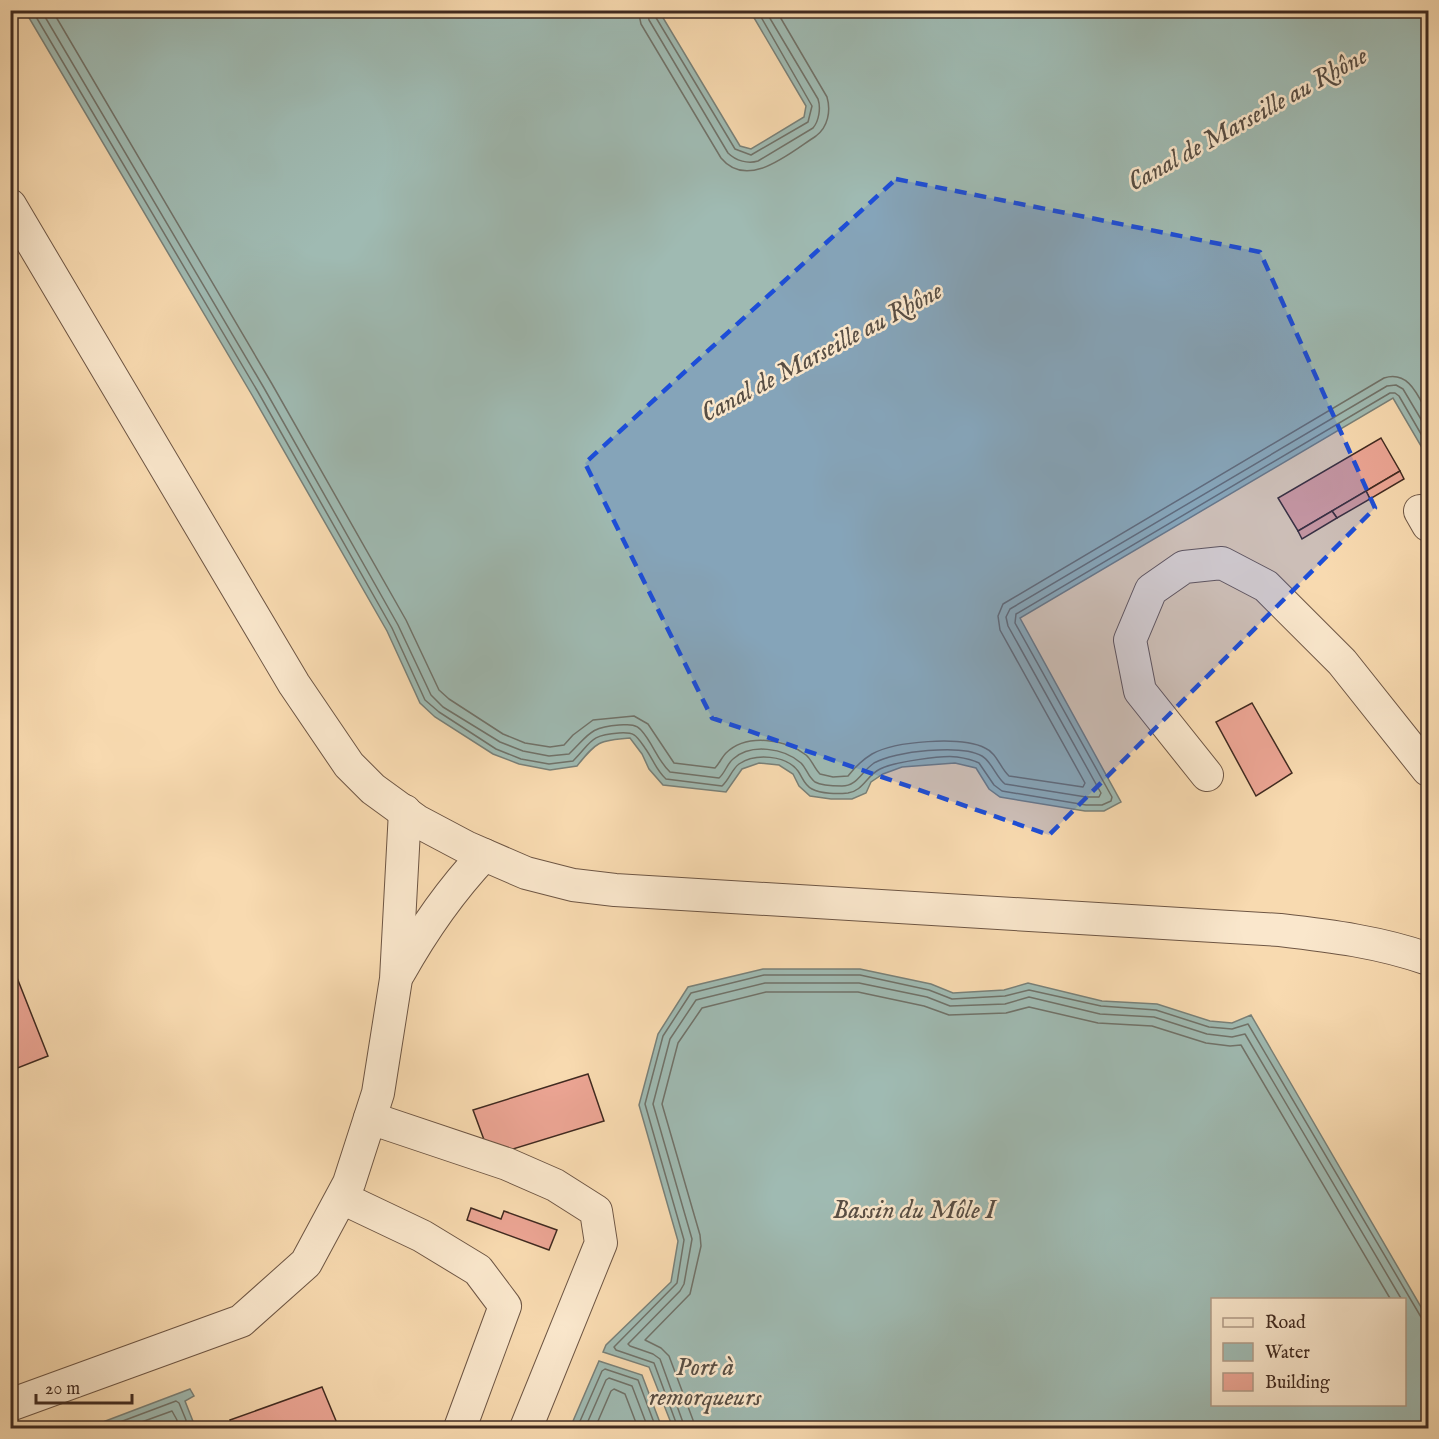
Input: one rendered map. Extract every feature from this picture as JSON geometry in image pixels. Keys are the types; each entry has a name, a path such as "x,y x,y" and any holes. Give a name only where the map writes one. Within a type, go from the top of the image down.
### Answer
{"lane":[{"path":"10,205 294,684 349,765 373,789 405,812 456,842 526,873 573,885 615,890 1280,930 1350,938 1428,959"},
{"path":"1207,775 1140,691 1130,640 1150,590 1184,567 1222,563 1266,586 1342,662 1428,770"},
{"path":"10,1405 241,1321 306,1263 350,1183 378,1094 396,979 405,812"},
{"path":"396,979 428,924 461,879 484,855"},
{"path":"370,1119 507,1164 555,1185 596,1211 601,1243 526,1428"},
{"path":"342,1198 422,1236 478,1270 505,1306 460,1428"}],"highlighted area":[{"path":"896,179 1260,252 1375,508 1049,835 712,718 585,463"}],"water":[{"name":"Canal de Marseille au Rhône","path":"25,11 659,11 740,146 751,149 804,117 806,106 750,11 1428,11 1428,458 1393,398 1020,618 1121,802 1104,811 1085,811 1000,797 989,789 976,768 955,763 902,767 883,774 871,782 866,793 852,799 810,796 799,786 793,774 779,765 759,763 742,769 726,792 663,785 649,769 642,754 630,738 605,741 599,744 577,766 550,770 519,764 493,754 435,717 420,703 387,631 252,395"},
{"name":"Bassin du Môle I","path":"763,969 860,969 931,984 953,993 1004,990 1028,983 1102,1001 1157,1004 1210,1021 1232,1023 1251,1015 1428,1319 1428,1428 673,1428 649,1367 603,1352 606,1345 671,1282 678,1241 639,1105 658,1034 688,987"},
{"name":"Port à remorqueurs","path":"599,1361 642,1375 662,1428 570,1428"},
{"path":"190,1389 194,1396 185,1401 194,1424 186,1428 87,1428"}],"building":[{"path":"1381,438 1400,471 1298,531 1278,498"},
{"path":"1400,471 1404,479 1370,499 1366,491"},
{"path":"1366,491 1370,499 1337,518 1332,511"},
{"path":"1332,511 1337,518 1302,539 1298,531"},
{"path":"1252,703 1292,773 1256,796 1216,722"},
{"path":"10,960 48,1056 10,1071"},
{"path":"588,1074 604,1121 490,1156 473,1110"},
{"path":"471,1208 501,1219 504,1211 557,1230 549,1250 467,1220"},
{"path":"322,1387 339,1428 233,1428 230,1420"}]}
